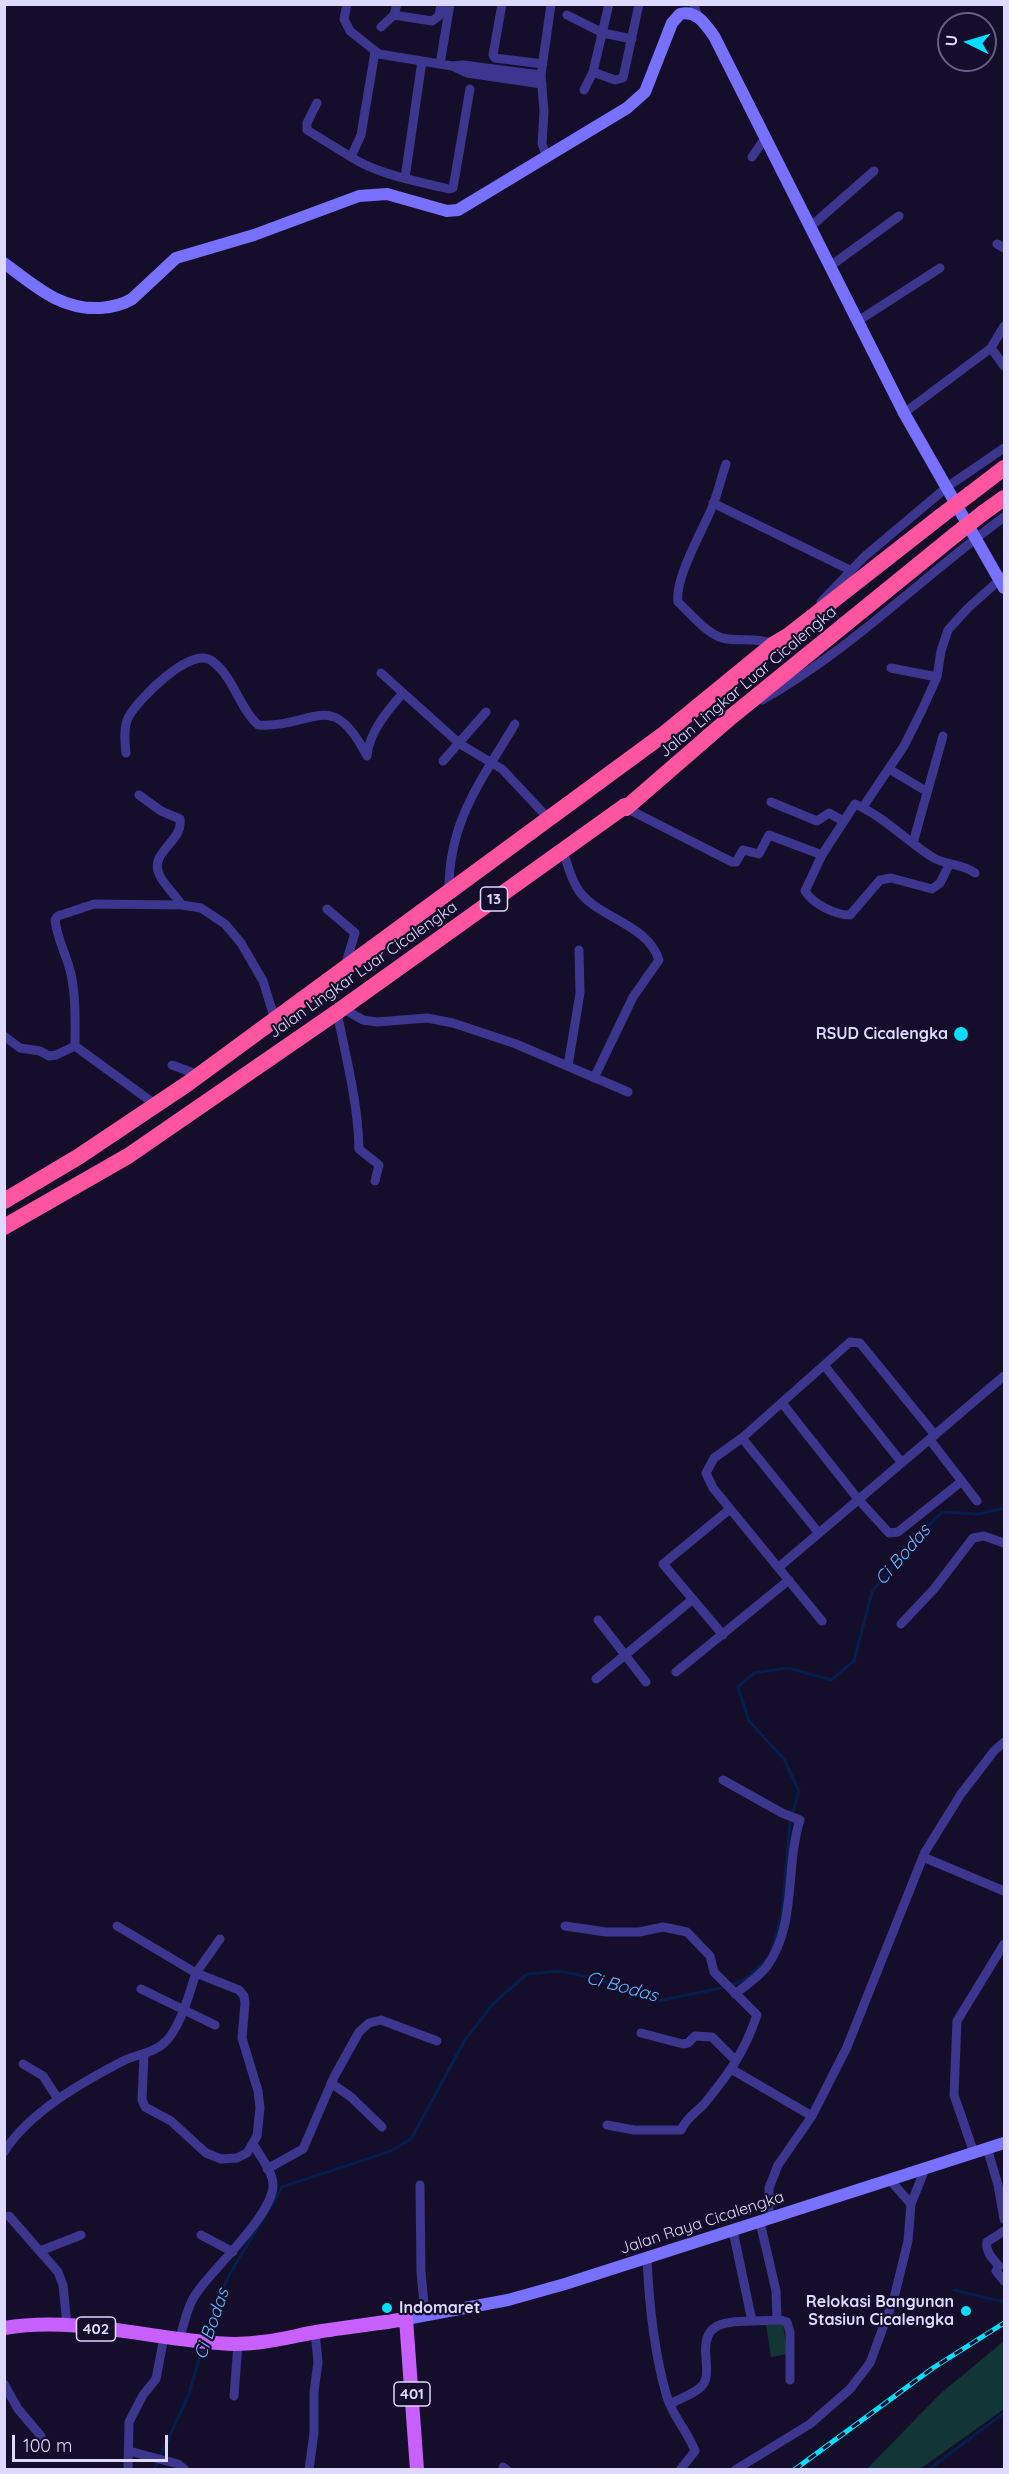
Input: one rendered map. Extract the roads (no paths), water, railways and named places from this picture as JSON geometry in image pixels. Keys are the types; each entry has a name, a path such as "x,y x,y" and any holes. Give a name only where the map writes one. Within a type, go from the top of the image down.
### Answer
{"highway":[{"name":"Jalan Lingkar Luar Cicalengka","path":"7,1197 78,1157 199,1076 664,734 774,644 789,635 1005,468"},
{"name":"Jalan Lingkar Luar Cicalengka","path":"4,1227 128,1156 340,1010 625,806 626,808 731,717 955,535 1005,498"}],"main road":[{"name":"402","path":"4,2328 38,2324 67,2325 210,2343 238,2344 283,2340 315,2332 406,2319"},
{"name":"401","path":"406,2319 417,2469"}],"street":[{"path":"347,4 344,19 350,31 375,52 386,57 452,66 466,73 541,80"},
{"path":"381,27 394,15 397,4"},
{"path":"394,15 432,21 439,16 441,4"},
{"path":"440,64 450,4"},
{"path":"502,4 493,55 495,58 543,64"},
{"path":"547,157 542,144 541,80 551,4"},
{"path":"584,90 593,72 609,4"},
{"path":"593,72 615,80 623,78 641,4"},
{"path":"693,4 698,17 714,36 790,183 809,228 904,413 975,538 1003,581 948,630 941,651 937,677 904,746 863,807"},
{"path":"4,263 39,291 57,301 78,307 109,308 132,299 176,258 254,236 359,196 396,195 447,211 458,210 627,108 645,92 672,23 680,14 687,13 698,17"},
{"path":"567,15 603,33 632,39"},
{"path":"351,157 362,135 375,52"},
{"path":"405,178 422,61"},
{"path":"317,103 307,123 307,130 359,162 405,178 449,189 453,188 470,89"},
{"path":"752,157 765,138"},
{"path":"809,228 874,171"},
{"path":"829,267 899,216"},
{"path":"858,321 940,268"},
{"path":"904,413 991,348 1005,326"},
{"path":"991,348 1005,366"},
{"path":"789,635 850,570 947,488 1005,448"},
{"path":"726,464 714,503 686,567 677,596 678,602 714,634 721,637 754,638 774,644"},
{"path":"714,503 850,570"},
{"path":"731,717 790,684 852,640 975,538 1005,517"},
{"path":"126,753 126,729 129,717 160,680 195,657 208,658 213,662 231,684 258,725 332,715 347,724 356,734 367,756 369,741 388,710 403,693"},
{"path":"891,668 937,677"},
{"path":"381,673 460,744 502,769 549,819"},
{"path":"443,762 486,712"},
{"path":"449,892 449,866 455,838 472,792 515,724"},
{"path":"913,843 943,736"},
{"path":"889,769 926,791"},
{"path":"140,795 161,811 180,819 177,835 159,857 157,868 159,875 182,905"},
{"path":"771,802 817,821 829,813 843,821"},
{"path":"949,865 940,883 932,889 891,878 880,880 850,915 830,910 808,896 805,891 822,855 855,804 863,807 933,857 949,865 967,867 975,873"},
{"path":"626,808 734,863 743,850 759,854 769,836 822,855"},
{"path":"563,851 579,892 633,929 653,947 659,960 633,996 594,1078"},
{"path":"75,1046 73,982 58,936 56,917 94,904 182,905 201,908 212,914 242,943 263,981 275,1020"},
{"path":"327,909 356,933 344,969"},
{"path":"568,1066 580,993 579,950"},
{"path":"340,1010 370,1021 427,1018 453,1023 488,1036 500,1037 628,1092"},
{"path":"340,1010 358,1122 359,1149 379,1165 375,1181"},
{"path":"4,1036 21,1048 43,1052 49,1056 75,1046"},
{"path":"75,1046 156,1105"},
{"path":"172,1065 199,1076"},
{"path":"822,1621 712,1488 706,1473 714,1458 783,1403 850,1342 860,1343 977,1501"},
{"path":"824,1365 902,1463"},
{"path":"779,1567 1005,1376"},
{"path":"783,1403 884,1530 893,1534 962,1481"},
{"path":"741,1438 818,1532"},
{"path":"723,1635 663,1564 730,1509"},
{"path":"901,1624 934,1589 973,1538 984,1536 1005,1543"},
{"path":"675,1672 789,1580"},
{"path":"596,1678 693,1599"},
{"path":"598,1620 646,1682"},
{"path":"777,2320 776,2290 765,2221 770,2188 778,2165 812,2116 847,2047 923,1857 962,1794 994,1751 1005,1742"},
{"path":"723,1780 782,1813 800,1820 794,1849 787,1911 779,1940 768,1965 734,1993"},
{"path":"923,1857 1005,1891"},
{"path":"117,1926 196,1973 239,1990 244,1996 246,2002 242,2038 258,2091 260,2108 259,2125 253,2144 247,2153 230,2160 211,2156 171,2121 145,2107 142,2100 144,2055"},
{"path":"565,1926 613,1932 639,1932 663,1927 687,1932 710,1956 714,1972 757,2015 747,2044 734,2065 702,2106 686,2119 681,2130 634,2130 607,2125"},
{"path":"4,2152 21,2129 58,2099 123,2061 133,2056 144,2055 164,2044 184,2011 196,1973 220,1939"},
{"path":"974,2153 954,2096 957,2021 1005,1944"},
{"path":"141,1989 215,2025"},
{"path":"267,2169 303,2150 331,2083 359,2032 374,2021 381,2020 437,2041"},
{"path":"641,2033 683,2044 688,2043 695,2036 711,2037 734,2065 812,2116"},
{"path":"22,2064 47,2081 58,2099"},
{"path":"331,2083 351,2097 382,2127"},
{"name":"Jalan Raya Cicalengka","path":"406,2319 508,2300 765,2221 1005,2143"},
{"path":"183,2339 192,2301 197,2291 233,2252 273,2191 273,2180 253,2144"},
{"path":"987,2148 1005,2220"},
{"path":"735,2469 810,2424 850,2389 870,2363 884,2329 899,2281 908,2241 911,2204 925,2169"},
{"path":"890,2181 911,2204"},
{"path":"420,2185 421,2272 425,2315"},
{"path":"9,2216 58,2272 67,2325"},
{"path":"733,2231 752,2321"},
{"path":"1005,2231 987,2242 986,2247 989,2255 999,2266 996,2271 1005,2281"},
{"path":"40,2251 81,2235"},
{"path":"201,2235 233,2252"},
{"path":"647,2258 655,2335 670,2404 695,2451 681,2469"},
{"path":"670,2404 699,2389 705,2382 707,2366 704,2342 717,2326 727,2322 777,2320 786,2322 790,2332 790,2380"},
{"path":"309,2469 314,2433 314,2392 318,2362 315,2332"},
{"path":"128,2469 129,2422 143,2395 159,2372 164,2337"},
{"path":"234,2396 238,2344"},
{"path":"4,2384 18,2409 41,2436"},
{"path":"129,2451 182,2467"}],"waterway":[{"name":"Ci Bodas","path":"771,1952 782,1914 790,1822 799,1791 784,1759 749,1721 738,1687 754,1673 788,1668 831,1680 854,1661 872,1592 921,1533 942,1512 979,1514 1004,1508"},
{"name":"Ci Bodas","path":"205,2339 210,2318 227,2279 282,2187 391,2151 411,2139 465,2040 494,2003 527,1974 559,1971 594,1978 658,2001 726,1987 746,1979 766,1960"},
{"path":"954,2290 1004,2302"},
{"name":"Ci Bodas","path":"154,2470 189,2394 203,2345"},
{"path":"928,2470 1004,2413"}],"railway":[{"path":"794,2470 933,2368 1004,2323"}],"place":[{"name":"RSUD Cicalengka","path":"961,1034"},
{"name":"Indomaret","path":"387,2308"},
{"name":"Relokasi Bangunan Stasiun Cicalengka","path":"966,2311"}]}
